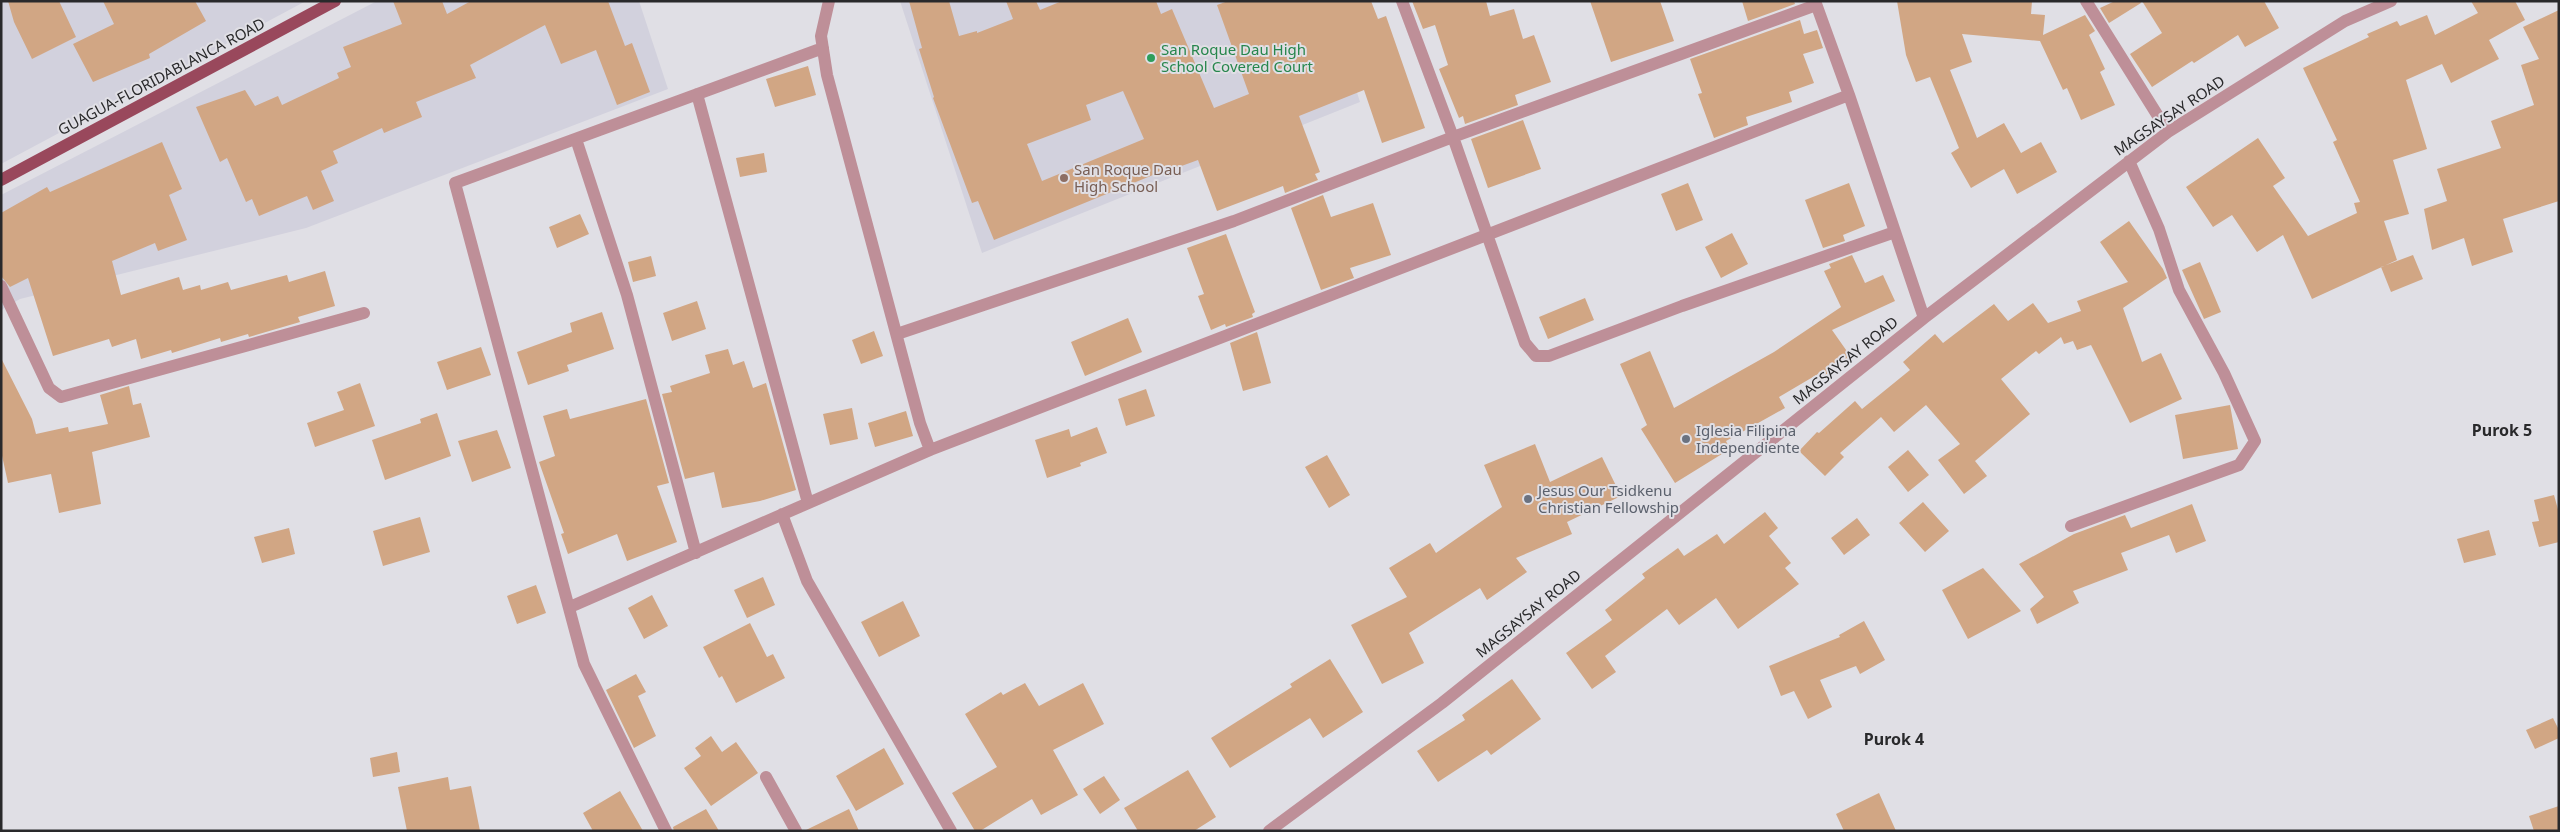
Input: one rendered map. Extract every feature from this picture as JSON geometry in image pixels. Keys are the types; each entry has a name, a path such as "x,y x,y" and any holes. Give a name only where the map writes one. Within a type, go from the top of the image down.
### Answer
{"main road":[{"name":"GUAGUA-FLORIDABLANCA ROAD","path":"1,180 335,1"}],"street":[{"path":"829,1 821,36 827,75 930,450"},
{"path":"1402,1 1453,137 1525,343 1536,356 1549,356 1682,306 1895,232"},
{"path":"2086,1 2168,132"},
{"name":"MAGSAYSAY ROAD","path":"1269,831 1442,704 1924,318 2168,132 2345,21 2391,1"},
{"path":"897,334 1234,221 1453,137 1815,3 1849,95 1924,318"},
{"path":"666,831 584,664 455,183 823,48"},
{"path":"697,94 808,503"},
{"path":"570,607 930,450 1849,95"},
{"path":"576,139 628,295 696,553"},
{"path":"2071,526 2239,465 2254,441 2224,372 2179,290 2159,229 2129,161"},
{"path":"1,286 49,388 61,397 364,313"},
{"path":"782,514 807,581 951,831"},
{"path":"766,778 796,831"}],"shaded area":[{"path":"1,1 306,1 1,164"},
{"path":"377,1 639,1 668,89 306,228 20,299 1,310 1,195"},
{"name":"San Roque Dau High School","path":"900,1 1328,1 1360,102 982,253"}],"building":[{"path":"8,1 59,1 76,37 32,59 14,22"},
{"path":"103,1 195,1 206,21 149,54 150,58 93,82 73,44 114,24"},
{"path":"393,1 442,1 447,14 471,1 608,1 625,46 632,43 650,92 617,105 596,50 561,64 545,25 470,65 476,78 416,102 422,117 384,133 382,128 333,151 338,163 321,171 334,201 313,210 307,196 259,216 252,199 246,202 227,158 220,162 196,107 245,90 255,106 278,96 282,105 339,78 337,73 351,67 343,47 402,24"},
{"name":"San Roque Dau High School","path":"909,1 949,1 959,36 977,31 977,33 1013,19 1006,1 1036,1 1040,10 1062,1 1156,1 1161,14 1172,9 1214,108 1249,94 1217,5 1228,1 1371,1 1378,19 1386,16 1425,128 1382,143 1364,90 1299,116 1320,172 1315,174 1318,180 1285,193 1283,186 1217,211 1198,160 1176,168 1175,166 994,240 978,201 972,203 933,98 919,49 922,48","holes":["1123,91 1144,139 1042,181 1027,144 1091,120 1086,105"]},
{"path":"1412,1 1486,1 1490,16 1514,9 1523,39 1534,35 1551,82 1515,95 1518,105 1465,124 1463,116 1459,118 1439,69 1448,65 1435,25 1423,29"},
{"path":"1590,1 1660,1 1674,41 1611,62"},
{"path":"1742,1 1794,1 1795,4 1748,21"},
{"path":"1897,1 2032,1 2031,14 2045,15 2043,35 2085,15 2095,31 2089,35 2105,69 2100,72 2115,105 2081,120 2067,88 2063,90 2040,41 1962,34 1972,62 1950,70 1977,138 2004,123 2021,153 2041,142 2057,172 2017,194 2004,169 1971,188 1951,153 1959,148 1930,77 1916,82 1906,55"},
{"path":"2115,1 2140,1 2141,3 2109,23 2100,8"},
{"path":"2142,1 2264,1 2279,28 2245,47 2238,35 2194,63 2192,61 2152,87 2130,54 2162,33"},
{"path":"2471,1 2515,1 2525,20 2489,40 2499,59 2451,83 2442,64 2406,80 2427,149 2393,160 2409,214 2384,221 2397,260 2312,299 2283,235 2257,252 2232,215 2213,227 2186,187 2258,138 2285,178 2273,186 2308,236 2357,213 2354,203 2360,202 2333,142 2337,140 2303,68 2369,37 2367,34 2397,21 2400,26 2427,15 2435,35 2478,13"},
{"path":"2559,10 2559,201 2503,219 2513,252 2472,266 2464,238 2432,250 2424,209 2447,201 2437,169 2501,148 2491,121 2534,105 2521,65 2539,59 2523,27"},
{"path":"1800,20 1804,34 1817,30 1823,48 1803,54 1814,83 1789,92 1792,102 1746,117 1748,125 1714,138 1698,94 1702,93 1690,59"},
{"path":"808,66 816,95 775,107 766,79"},
{"path":"1523,120 1541,169 1488,188 1471,139"},
{"path":"162,142 182,189 169,195 187,240 158,251 155,243 112,261 121,295 179,277 183,290 200,285 201,290 228,282 231,290 287,275 289,282 325,271 335,306 298,317 300,322 249,337 248,334 221,342 220,338 172,353 171,350 141,359 136,339 112,347 109,339 53,356 28,278 10,287 1,276 1,213 47,187 50,192"},
{"path":"764,153 767,172 740,177 736,158"},
{"path":"1688,183 1703,220 1676,231 1661,194"},
{"path":"1849,183 1865,226 1843,235 1845,241 1823,248 1805,200"},
{"path":"1323,195 1331,217 1373,203 1391,255 1350,268 1354,278 1321,290 1291,208"},
{"path":"580,214 589,234 557,248 549,227"},
{"path":"2129,221 2163,269 2167,278 2123,308 2142,362 2161,353 2182,399 2130,423 2091,345 2077,350 2073,341 2064,344 2061,337 2039,354 2036,351 2001,379 2030,414 1975,461 1987,476 1964,494 1938,460 1960,444 1926,405 1894,432 1881,417 1840,453 1844,457 1825,476 1799,451 1817,432 1819,433 1855,401 1862,409 1910,370 1903,362 1935,334 1943,343 1994,304 2008,321 2033,303 2048,323 2081,311 2077,301 2128,282 2100,242"},
{"path":"1732,233 1748,264 1721,278 1705,247"},
{"path":"1226,234 1255,312 1252,314 1253,317 1226,327 1225,324 1211,330 1198,296 1204,294 1187,248"},
{"path":"1852,255 1865,283 1883,275 1895,301 1832,330 1851,357 1821,378 1818,374 1779,397 1785,408 1726,441 1730,449 1675,483 1641,429 1647,425 1620,364 1650,351 1674,408 1774,352 1841,307 1824,271 1831,268 1829,264"},
{"path":"2413,255 2423,279 2391,292 2381,267"},
{"path":"651,256 656,276 633,282 628,262"},
{"path":"2200,262 2221,312 2204,319 2182,270"},
{"path":"1585,298 1594,320 1548,339 1539,317"},
{"path":"697,301 706,329 672,341 663,313"},
{"path":"602,312 614,349 567,365 569,371 528,385 517,352 572,332 570,323"},
{"path":"1128,318 1142,352 1085,376 1071,342"},
{"path":"874,331 883,356 861,364 852,340"},
{"path":"1257,332 1271,383 1243,391 1230,343"},
{"path":"481,347 491,375 447,390 437,362"},
{"path":"728,349 733,365 744,361 753,388 766,383 796,490 760,501 722,508 714,472 685,479 662,394 672,392 670,386 710,373 705,355"},
{"path":"1,358 32,419 36,434 68,427 69,432 108,424 100,395 129,386 133,405 141,403 150,437 92,452 101,504 59,513 51,474 8,483 1,451"},
{"path":"360,383 375,426 315,447 307,423 344,410 337,392"},
{"path":"1146,389 1155,416 1126,426 1118,399"},
{"path":"646,399 669,483 657,486 677,542 627,561 617,534 568,554 561,534 564,533 539,462 555,456 543,416 567,409 570,419"},
{"path":"2230,405 2238,449 2183,459 2175,415"},
{"path":"852,408 858,439 830,445 823,414"},
{"path":"906,411 913,436 875,447 868,423"},
{"path":"437,413 451,456 385,480 372,440 421,423 420,419"},
{"path":"1097,427 1107,453 1080,463 1081,466 1047,478 1035,440 1069,429 1071,437"},
{"path":"497,430 511,468 472,482 458,441"},
{"path":"1535,444 1550,482 1602,457 1621,496 1567,522 1572,534 1516,558 1527,572 1487,600 1480,588 1409,633 1424,663 1382,684 1351,625 1407,597 1389,568 1430,543 1436,553 1502,507 1484,465"},
{"path":"1908,450 1929,475 1908,492 1888,467"},
{"path":"1327,455 1350,495 1329,508 1305,467"},
{"path":"2554,495 2559,513 2559,542 2539,547 2532,522 2539,521 2534,500"},
{"path":"1923,502 1949,531 1925,552 1899,523"},
{"path":"2192,504 2206,541 2176,553 2169,535 2121,553 2128,570 2073,591 2079,603 2037,624 2030,609 2044,597 2019,564 2074,534 2125,515 2131,528"},
{"path":"1765,512 1778,528 1769,536 1791,563 1785,568 1799,584 1738,629 1716,598 1679,625 1667,609 1605,656 1616,672 1592,689 1566,653 1612,620 1605,610 1645,578 1642,574 1678,548 1684,556 1717,534 1724,544"},
{"path":"420,517 430,552 383,566 373,531"},
{"path":"1857,518 1870,535 1844,555 1831,538"},
{"path":"289,528 295,554 262,563 254,537"},
{"path":"2489,530 2496,555 2464,563 2457,539"},
{"path":"1983,568 2021,611 1968,639 1942,590"},
{"path":"763,577 775,605 747,618 734,590"},
{"path":"536,585 546,613 517,624 507,596"},
{"path":"652,595 668,626 644,639 628,608"},
{"path":"903,601 920,636 879,657 861,622"},
{"path":"1864,621 1885,660 1860,674 1856,666 1820,680 1832,707 1808,719 1794,691 1781,696 1769,666 1840,637 1839,635"},
{"path":"750,623 767,657 773,654 785,678 736,703 722,676 719,678 703,647"},
{"path":"1330,659 1363,712 1323,738 1310,718 1230,768 1211,738 1292,687 1290,684"},
{"path":"636,674 646,692 638,696 656,736 634,748 606,690"},
{"path":"1512,679 1541,719 1491,755 1487,750 1438,782 1417,751 1465,720 1462,715"},
{"path":"1025,683 1039,706 1083,683 1104,724 1053,750 1078,795 1041,815 1032,799 980,831 975,831 952,793 997,767 965,714 1001,692 1003,695"},
{"path":"2553,718 2559,730 2559,738 2535,749 2526,730"},
{"path":"711,736 722,752 736,742 758,773 711,806 684,768 701,756 695,748"},
{"path":"884,748 904,784 856,811 836,776"},
{"path":"397,752 400,772 373,777 370,758"},
{"path":"1188,770 1216,817 1194,831 1138,831 1124,808"},
{"path":"1104,776 1120,800 1100,814 1083,789"},
{"path":"448,777 450,790 471,786 480,831 407,831 398,787"},
{"path":"620,791 643,831 593,831 583,813"},
{"path":"1879,793 1896,831 1844,831 1836,814"},
{"path":"2559,806 2559,831 2534,831 2529,816"},
{"path":"706,809 719,831 674,831 673,827"},
{"path":"849,809 859,831 804,831"}],"place":[{"name":"San Roque Dau High School Covered Court","path":"1151,58"},
{"name":"San Roque Dau High School","path":"1064,178"},
{"name":"Iglesia Filipina Independiente","path":"1686,439"},
{"name":"Jesus Our Tsidkenu Christian Fellowship","path":"1528,499"}],"district":[{"name":"Purok 5","path":"2502,430"},
{"name":"Purok 4","path":"1894,739"}]}
